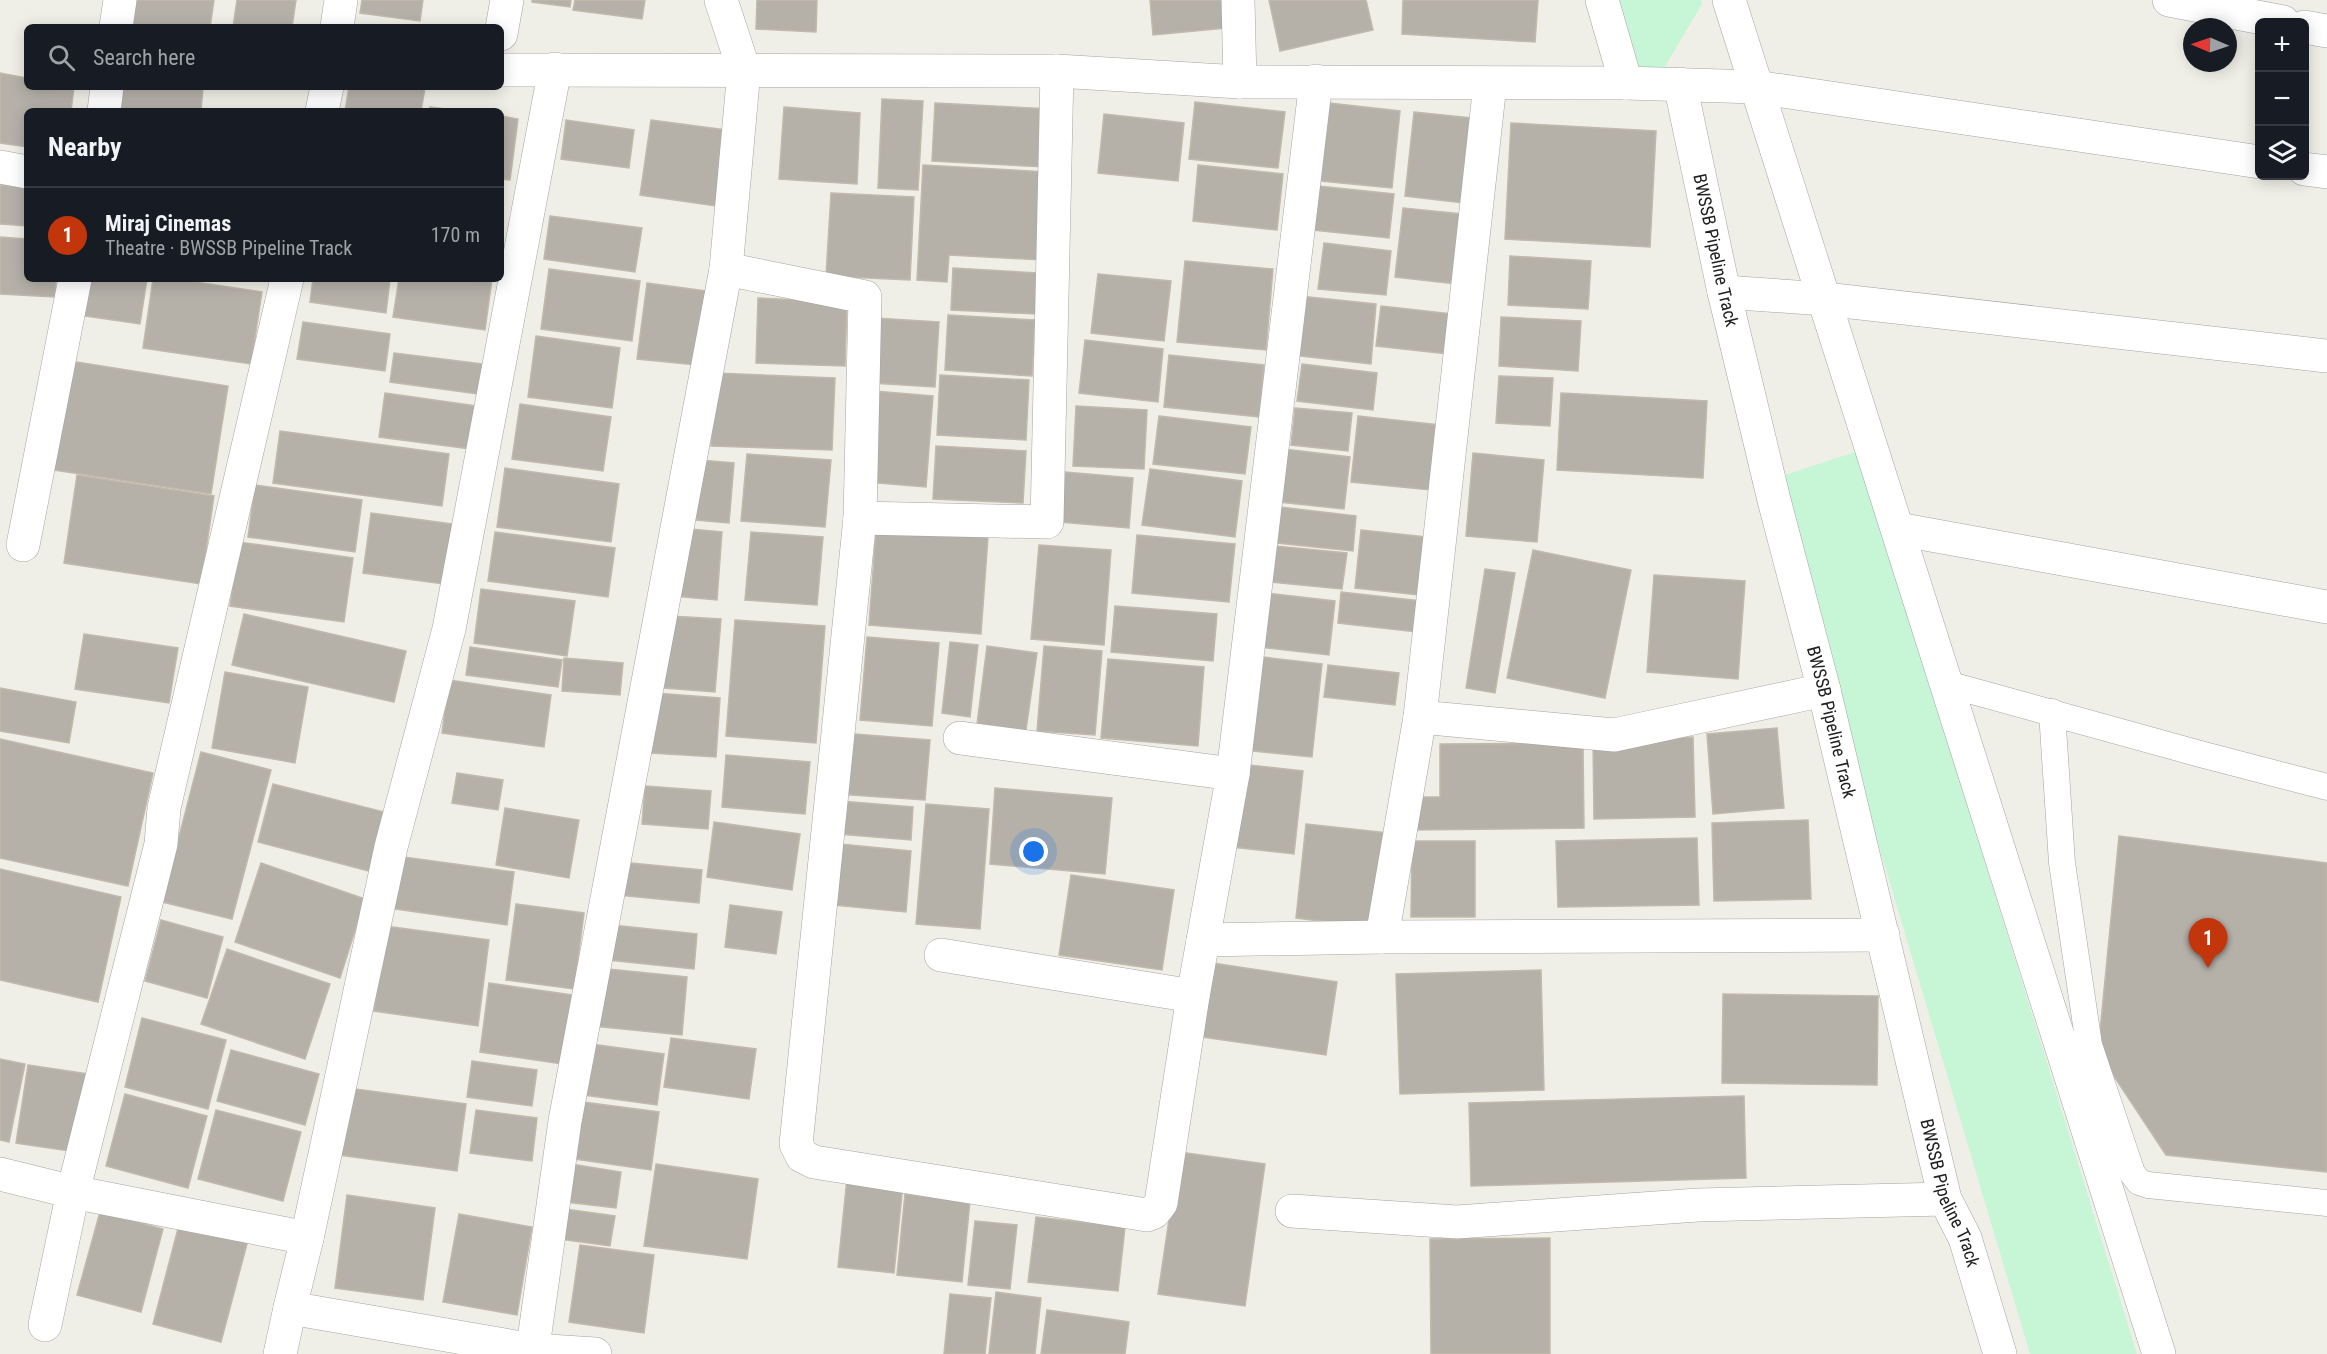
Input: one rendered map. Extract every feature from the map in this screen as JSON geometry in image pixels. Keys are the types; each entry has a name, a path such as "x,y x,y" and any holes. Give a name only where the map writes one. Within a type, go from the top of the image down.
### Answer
{"street":[{"path":"116,24 120,0"},
{"path":"337,24 341,0"},
{"path":"503,24 507,0"},
{"path":"532,1352 565,1121 726,269 744,70 721,0"},
{"path":"1238,0 1240,81"},
{"path":"1602,0 1626,83"},
{"path":"1729,0 2159,1354"},
{"path":"2169,0 2262,18"},
{"path":"2309,28 2327,31"},
{"path":"280,1354 391,847 449,629 555,69"},
{"path":"504,70 1057,71 1240,81 1626,83 1756,87 2255,161"},
{"path":"860,518 1047,522 1057,71"},
{"path":"726,269 866,297 860,518 796,1144 802,1156 814,1162 1148,1215 1154,1212 1161,1203 1193,996 1233,774 1316,81"},
{"path":"1382,937 1420,717 1490,84"},
{"name":"BWSSB Pipeline Track","path":"1680,84 1724,292 1774,500 1824,690 1945,1199 1965,1238 2000,1354"},
{"path":"104,108 107,90"},
{"path":"323,108 326,90"},
{"path":"0,167 24,171"},
{"path":"2309,170 2327,172"},
{"path":"23,545 74,282"},
{"path":"45,1324 74,1192 160,851 167,797 286,282"},
{"path":"1724,292 1825,299 2327,356"},
{"path":"1898,529 2327,607"},
{"path":"1420,717 1614,735 1824,690"},
{"path":"960,738 1233,774"},
{"path":"1203,940 1883,935"},
{"path":"941,955 1193,996"},
{"path":"0,1174 74,1192 307,1238"},
{"path":"1292,1211 1457,1222 1698,1205 1945,1199"},
{"path":"290,1308 532,1352 595,1354"}],"lane":[{"path":"1947,684 2204,755 2327,786"},
{"path":"2052,712 2062,863 2089,1045 2132,1173 2139,1182 2148,1185 2327,1203"}],"green space":[{"path":"1613,0 1701,0 1702,4 1663,70 1633,72"},
{"path":"1858,451 2137,1354 2030,1354 1770,480"}],"building":[{"path":"124,0 214,0 210,24 120,24"},
{"path":"237,0 296,0 292,24 233,24"},
{"path":"362,0 423,0 420,21 360,13"},
{"path":"532,0 571,0 570,7 532,2"},
{"path":"575,0 645,0 642,19 573,10"},
{"path":"757,0 817,0 816,32 756,29"},
{"path":"1150,0 1223,0 1226,28 1153,35"},
{"path":"1269,0 1366,0 1373,30 1280,51"},
{"path":"1403,0 1538,0 1535,42 1402,34"},
{"path":"0,73 24,77 24,90 74,90 71,108 24,108 24,147 0,143"},
{"path":"119,90 203,90 201,108 118,108"},
{"path":"348,90 425,90 422,108 346,108"},
{"path":"882,99 923,101 918,190 878,188"},
{"path":"1195,102 1285,112 1278,168 1189,159"},
{"path":"935,103 1050,109 1047,167 932,161"},
{"path":"1329,103 1400,111 1392,188 1321,181"},
{"path":"784,107 860,113 857,184 779,179"},
{"path":"1414,112 1481,119 1472,204 1405,196"},
{"path":"1104,114 1184,123 1178,181 1098,173"},
{"path":"504,117 518,119 510,180 504,179"},
{"path":"566,120 634,130 629,168 561,159"},
{"path":"651,120 726,130 716,206 640,195"},
{"path":"1511,123 1656,131 1650,247 1505,239"},
{"path":"923,165 1047,172 1042,260 949,255 947,282 917,280"},
{"path":"1198,165 1283,174 1277,230 1193,221"},
{"path":"0,185 24,187 24,226 0,224"},
{"path":"1318,186 1394,194 1389,238 1313,230"},
{"path":"831,193 914,197 910,280 826,276"},
{"path":"1403,208 1472,215 1465,285 1395,277"},
{"path":"550,216 642,228 635,272 544,259"},
{"path":"0,237 24,239 24,282 56,282 55,297 0,294"},
{"path":"1324,243 1391,251 1386,295 1318,289"},
{"path":"1510,256 1591,261 1588,309 1508,305"},
{"path":"1185,261 1273,269 1266,350 1177,342"},
{"path":"953,268 1038,273 1036,314 951,310"},
{"path":"549,269 640,281 632,341 541,329"},
{"path":"1098,274 1171,281 1164,341 1091,333"},
{"path":"84,282 147,282 140,324 79,315"},
{"path":"153,282 195,282 262,292 251,364 143,348"},
{"path":"313,282 390,282 386,313 310,302"},
{"path":"399,282 492,282 485,330 393,317"},
{"path":"647,283 706,291 697,365 637,359"},
{"path":"1299,296 1376,304 1371,364 1292,355"},
{"path":"758,298 847,302 845,366 756,363"},
{"path":"1381,306 1461,315 1457,355 1376,346"},
{"path":"948,315 1035,320 1032,376 945,370"},
{"path":"1501,317 1581,321 1578,371 1499,366"},
{"path":"875,318 939,322 935,387 871,383"},
{"path":"303,322 390,334 385,371 297,359"},
{"path":"536,336 620,348 612,408 528,397"},
{"path":"1085,340 1163,349 1158,402 1079,393"},
{"path":"394,353 482,364 478,394 390,382"},
{"path":"1169,355 1264,365 1259,417 1164,407"},
{"path":"64,360 228,386 211,494 48,469"},
{"path":"1302,364 1377,373 1373,410 1297,401"},
{"path":"714,373 835,378 832,450 711,446"},
{"path":"940,375 1029,380 1026,440 937,435"},
{"path":"1499,376 1553,378 1550,426 1496,423"},
{"path":"874,391 933,396 926,487 867,482"},
{"path":"385,393 476,406 470,449 379,437"},
{"path":"1561,393 1707,401 1703,478 1557,470"},
{"path":"520,404 611,417 603,471 512,459"},
{"path":"1076,406 1147,410 1144,469 1073,466"},
{"path":"1295,408 1352,413 1348,451 1291,445"},
{"path":"1159,416 1251,427 1245,474 1153,464"},
{"path":"1358,416 1449,426 1441,491 1351,482"},
{"path":"280,431 449,454 442,506 273,483"},
{"path":"936,446 1026,451 1023,503 933,499"},
{"path":"1284,449 1350,457 1344,509 1279,502"},
{"path":"1473,453 1544,460 1537,542 1466,536"},
{"path":"747,454 831,460 825,527 741,521"},
{"path":"700,460 734,463 729,523 696,520"},
{"path":"505,468 619,484 611,542 497,527"},
{"path":"1150,469 1242,481 1235,537 1142,525"},
{"path":"1065,472 1133,478 1129,528 1060,522"},
{"path":"77,475 214,496 201,584 64,563"},
{"path":"255,485 362,500 355,552 248,537"},
{"path":"1280,507 1356,516 1353,551 1277,543"},
{"path":"371,513 459,525 451,585 363,573"},
{"path":"680,528 722,532 717,600 674,596"},
{"path":"876,529 988,537 981,634 869,625"},
{"path":"1361,530 1426,537 1419,595 1355,588"},
{"path":"495,532 615,548 608,597 488,581"},
{"path":"751,532 823,537 817,605 745,600"},
{"path":"1137,535 1235,544 1229,602 1132,593"},
{"path":"239,542 353,558 344,622 230,606"},
{"path":"1039,545 1111,550 1104,645 1031,639"},
{"path":"1264,545 1347,553 1342,589 1260,581"},
{"path":"1533,550 1631,570 1605,698 1507,678"},
{"path":"1485,569 1515,573 1495,693 1466,688"},
{"path":"1654,575 1745,581 1738,679 1647,672"},
{"path":"481,589 575,601 567,656 474,643"},
{"path":"1341,592 1421,601 1417,632 1338,623"},
{"path":"1265,593 1335,601 1329,655 1259,647"},
{"path":"1115,606 1217,614 1213,661 1111,652"},
{"path":"244,614 406,651 394,702 232,665"},
{"path":"670,616 721,619 715,692 664,688"},
{"path":"735,620 825,626 816,743 726,736"},
{"path":"84,634 178,648 169,703 75,689"},
{"path":"867,637 939,643 932,726 860,720"},
{"path":"950,642 978,645 970,717 942,713"},
{"path":"987,646 1037,653 1026,730 977,724"},
{"path":"1044,646 1102,651 1095,735 1037,731"},
{"path":"470,647 562,660 558,687 466,675"},
{"path":"1254,656 1322,664 1312,757 1244,750"},
{"path":"564,658 623,663 620,695 562,691"},
{"path":"1108,659 1204,667 1198,746 1101,738"},
{"path":"1328,665 1399,673 1395,705 1324,697"},
{"path":"225,672 308,687 295,763 212,748"},
{"path":"449,680 551,695 544,747 442,733"},
{"path":"0,688 76,702 69,743 0,731"},
{"path":"655,693 720,698 716,757 651,753"},
{"path":"1777,728 1784,808 1713,814 1707,734"},
{"path":"842,733 930,740 925,800 837,794"},
{"path":"1693,737 1695,817 1594,819 1593,740"},
{"path":"0,739 153,773 128,886 0,858"},
{"path":"1583,743 1584,828 1411,830 1411,797 1440,797 1440,744"},
{"path":"201,752 271,770 232,919 162,902"},
{"path":"726,755 810,762 805,814 722,807"},
{"path":"1240,764 1303,771 1294,854 1232,847"},
{"path":"457,773 503,780 498,810 452,803"},
{"path":"273,784 384,812 369,871 258,842"},
{"path":"645,786 711,791 708,829 642,824"},
{"path":"995,788 1112,798 1105,874 990,864"},
{"path":"840,801 913,807 911,840 838,834"},
{"path":"926,804 989,809 980,929 916,924"},
{"path":"505,808 579,820 569,878 496,865"},
{"path":"1808,820 1811,899 1714,901 1712,823"},
{"path":"714,822 800,834 792,890 707,877"},
{"path":"1306,824 1388,833 1378,928 1296,918"},
{"path":"2119,836 2327,863 2327,1172 2166,1155 2098,1052"},
{"path":"1697,838 1699,905 1558,907 1556,841"},
{"path":"1412,841 1475,841 1475,917 1411,917"},
{"path":"840,844 911,851 906,912 834,905"},
{"path":"396,856 514,872 507,925 389,908"},
{"path":"621,862 702,870 699,903 618,895"},
{"path":"261,863 365,899 340,978 235,942"},
{"path":"0,869 121,897 98,1002 0,980"},
{"path":"1071,875 1174,890 1162,970 1059,955"},
{"path":"516,904 584,913 574,989 506,980"},
{"path":"730,905 782,912 776,954 725,947"},
{"path":"161,920 223,937 207,998 145,981"},
{"path":"612,925 697,934 694,969 608,960"},
{"path":"385,926 489,940 478,1026 374,1011"},
{"path":"227,949 330,984 305,1059 201,1024"},
{"path":"1206,962 1337,982 1326,1055 1196,1036"},
{"path":"598,968 687,977 682,1035 593,1026"},
{"path":"1541,970 1544,1090 1400,1094 1396,974"},
{"path":"489,983 572,995 562,1064 480,1052"},
{"path":"1723,994 1878,996 1877,1085 1722,1083"},
{"path":"142,1018 226,1040 208,1109 125,1087"},
{"path":"671,1038 756,1049 749,1099 664,1087"},
{"path":"591,1044 664,1054 657,1105 584,1095"},
{"path":"231,1050 319,1074 305,1125 217,1101"},
{"path":"0,1059 25,1064 9,1142 0,1140"},
{"path":"472,1061 537,1070 532,1106 467,1097"},
{"path":"28,1065 88,1074 76,1152 16,1143"},
{"path":"348,1088 466,1104 457,1171 339,1155"},
{"path":"125,1094 207,1116 188,1188 106,1166"},
{"path":"1744,1096 1746,1178 1471,1186 1469,1103"},
{"path":"583,1102 659,1112 651,1170 575,1159"},
{"path":"216,1110 301,1132 283,1201 198,1179"},
{"path":"476,1110 537,1118 532,1161 470,1153"},
{"path":"1179,1152 1265,1164 1245,1306 1158,1294"},
{"path":"571,1164 621,1172 616,1208 566,1202"},
{"path":"656,1164 758,1179 747,1259 644,1246"},
{"path":"847,1178 903,1184 894,1273 838,1267"},
{"path":"905,1194 970,1201 962,1282 897,1275"},
{"path":"347,1195 435,1208 423,1300 335,1288"},
{"path":"565,1209 615,1216 610,1246 560,1239"},
{"path":"100,1212 163,1229 141,1312 77,1295"},
{"path":"459,1214 532,1227 517,1315 443,1302"},
{"path":"1036,1217 1125,1227 1118,1291 1028,1282"},
{"path":"180,1221 248,1240 221,1342 153,1324"},
{"path":"975,1221 1017,1225 1010,1289 968,1285"},
{"path":"1550,1238 1550,1354 1431,1354 1430,1239"},
{"path":"580,1245 654,1255 644,1333 569,1322"},
{"path":"996,1292 1041,1298 1035,1354 989,1354"},
{"path":"950,1294 991,1298 985,1354 944,1354"},
{"path":"1047,1310 1129,1322 1125,1354 1041,1354"}],"place":[{"name":"Miraj Cinemas","path":"2208,968"}]}
